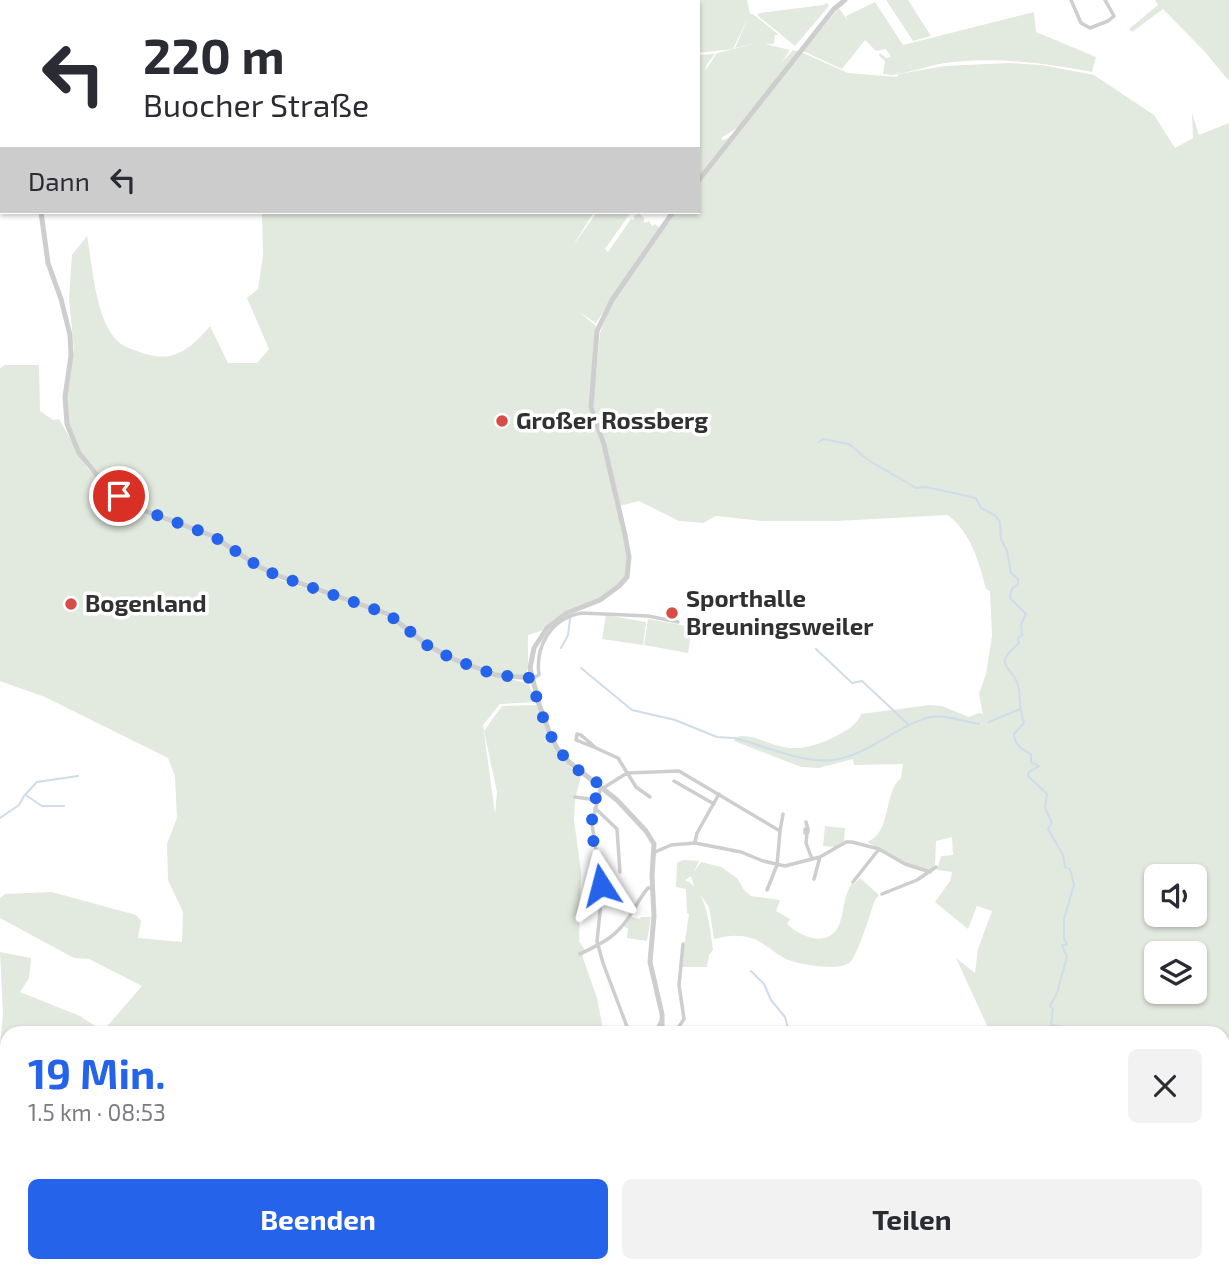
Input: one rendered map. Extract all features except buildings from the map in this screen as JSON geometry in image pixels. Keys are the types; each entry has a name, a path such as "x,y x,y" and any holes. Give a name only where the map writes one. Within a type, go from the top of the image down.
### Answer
{"street":[{"path":"700,178 834,9 845,0"},
{"path":"1071,0 1081,23 1090,28 1114,16 1105,0"},
{"path":"41,214 48,263 65,311 71,348 65,397 67,424 79,453 107,487 135,507 213,536 276,575 388,614 427,645 453,659 496,675 531,678 539,676 544,640 562,621 577,614 648,616 678,622"},
{"path":"662,1026 650,961 654,916 654,844 646,831 603,787 569,762 557,748 531,678 533,653 541,635 552,623 568,613 600,600 619,586 627,576 629,557 625,535 604,444 591,407 597,331 612,300 672,214"},
{"path":"596,748 580,735 576,735 576,740 618,758 636,787 650,797"},
{"path":"627,1026 598,946 602,901 593,833 597,793 627,773 679,771 780,831"},
{"path":"674,780 713,804"},
{"path":"695,843 719,794"},
{"path":"575,797 596,800"},
{"path":"595,808 617,829 621,872"},
{"path":"767,890 777,865 783,814"},
{"path":"806,822 806,843 812,859"},
{"path":"655,852 671,845 695,843 741,852 777,865 790,865 820,857 846,842 860,842 905,864 930,872"},
{"path":"853,882 879,849"},
{"path":"814,879 820,857"},
{"path":"882,894 917,880 936,867"},
{"path":"580,954 598,946 621,927 642,895 648,888 652,888"},
{"path":"679,1026 684,1019 679,985 683,944"},
{"path":"658,1026 662,1019"}],"shaded area":[{"path":"700,0 747,0 750,14 779,35 775,35 774,44 765,44 790,50 781,63 793,50 798,51 740,126 721,138 729,138 700,174 700,55 715,54 705,71 717,53 758,43 735,48 749,16 733,49 700,53"},
{"path":"886,0 908,0 931,36 913,41"},
{"path":"1155,0 1229,0 1229,81 1163,9 1132,32 1129,29 1158,5"},
{"path":"875,2 903,45 1034,12 1036,32 1096,57 1092,72 1037,63 982,60 945,63 891,75 883,74 885,61 879,56 880,53 886,58 891,57 886,49 876,51 865,40 842,69 803,51 839,8 848,21 846,16"},
{"path":"827,3 829,6 795,46 757,15 760,13"},
{"path":"801,52 848,73 897,77 899,74 945,66 1009,63 1042,65 1094,75 1154,115 1175,148 1193,138 1192,113 1199,135 1229,123 1229,1026 987,1026 956,958 975,973 978,949 992,911 977,906 968,929 935,902 950,881 952,872 937,870 941,856 953,855 952,837 936,841 935,865 929,871 906,863 867,842 880,830 895,784 901,778 903,764 854,765 853,759 819,768 801,767 734,741 736,737 747,736 787,748 803,747 819,744 842,733 856,723 861,714 930,705 942,706 969,717 983,714 979,694 986,674 992,636 990,591 986,589 977,558 963,530 948,515 837,521 762,521 716,516 703,523 679,521 639,501 620,506 593,404 600,333 611,305 675,214 700,214 700,180"},
{"path":"262,214 593,214 572,247 596,214 630,214 605,249 608,252 637,214 644,218 644,223 649,221 652,226 655,224 660,228 596,323 579,312 596,326 589,406 605,457 627,555 626,573 622,581 599,599 541,631 528,635 526,676 501,675 472,666 430,646 392,613 281,575 258,564 216,535 138,505 109,485 82,454 70,429 67,374 74,350 69,299 72,255 87,236 100,309 112,335 124,346 157,356 175,355 190,346 210,326 228,363 257,363 269,349 247,298 258,289 263,256"},
{"path":"5,365 39,365 40,411 53,420 59,419 87,468 119,498 215,539 275,578 384,615 443,657 485,674 528,683 536,702 500,704 483,725 495,814 497,792 484,731 502,706 538,705 559,753 581,776 575,799 574,820 581,872 579,941 586,952 582,955 597,998 602,1026 107,1026 142,986 89,959 74,958 0,918 0,898 5,894 52,892 136,915 141,921 138,938 182,942 183,912 168,880 167,844 177,818 175,776 168,758 45,697 0,681 0,368"},
{"path":"606,615 646,622 643,645 602,639"},
{"path":"648,619 692,627 688,653 644,645"},
{"path":"825,826 845,828 844,841 835,847 823,846"},
{"path":"683,860 699,861 694,872 701,862 721,867 737,878 751,896 780,900 776,911 790,919 787,924 799,933 814,938 828,937 839,925 852,883 860,878 879,895 851,961 846,965 829,967 790,960 755,939 732,936 714,939 709,907 699,893 706,910 713,950 709,955 707,967 681,967 689,914 686,889 676,887 677,863","holes":["691,876 697,890 692,885 685,880"]},
{"path":"631,917 651,917 647,941 627,938 628,928 624,927"},
{"path":"0,952 31,958 29,978 20,992 80,1016 95,1026 2,1026"}],"waterway":[{"path":"819,442 823,439 849,444 868,460 916,488 926,487 976,498 981,508 996,516 1000,522 1001,539 1007,551 1011,573 1018,579 1018,585 1012,588 1010,598 1026,614 1021,624 1022,635 1018,638 1019,643 1010,651 1005,662 1017,681 1024,723 1014,734 1014,738 1019,746 1031,754 1031,762 1039,766 1029,772 1028,776 1047,794 1045,808 1052,823 1048,829 1063,855 1065,867 1070,869 1074,885 1064,919 1064,938 1067,945 1062,945 1067,957 1057,993 1050,1006 1053,1009 1051,1025 1056,1026"},
{"path":"561,648 568,635 570,619"},
{"path":"816,649 851,682"},
{"path":"581,668 632,710 675,720 717,737 732,738"},
{"path":"852,683 862,681 909,725"},
{"path":"989,722 1020,709"},
{"path":"734,738 796,757 833,760 859,752 906,726 931,717 948,717 979,724"},
{"path":"0,818 19,805 37,782 78,776"},
{"path":"27,796 42,806 64,806"},
{"path":"751,971 764,984 771,1000 785,1017 787,1026"}],"place":[{"name":"Großer Rossberg","path":"502,421"},
{"name":"Bogenland","path":"71,604"},
{"name":"Sporthalle Breuningsweiler","path":"672,613"}],"route":[{"path":"119,496 135,507 213,536 276,575 388,614 427,645 453,659 496,675 531,678 557,748 576,768 603,787 597,793 592,824 601,885"}]}
